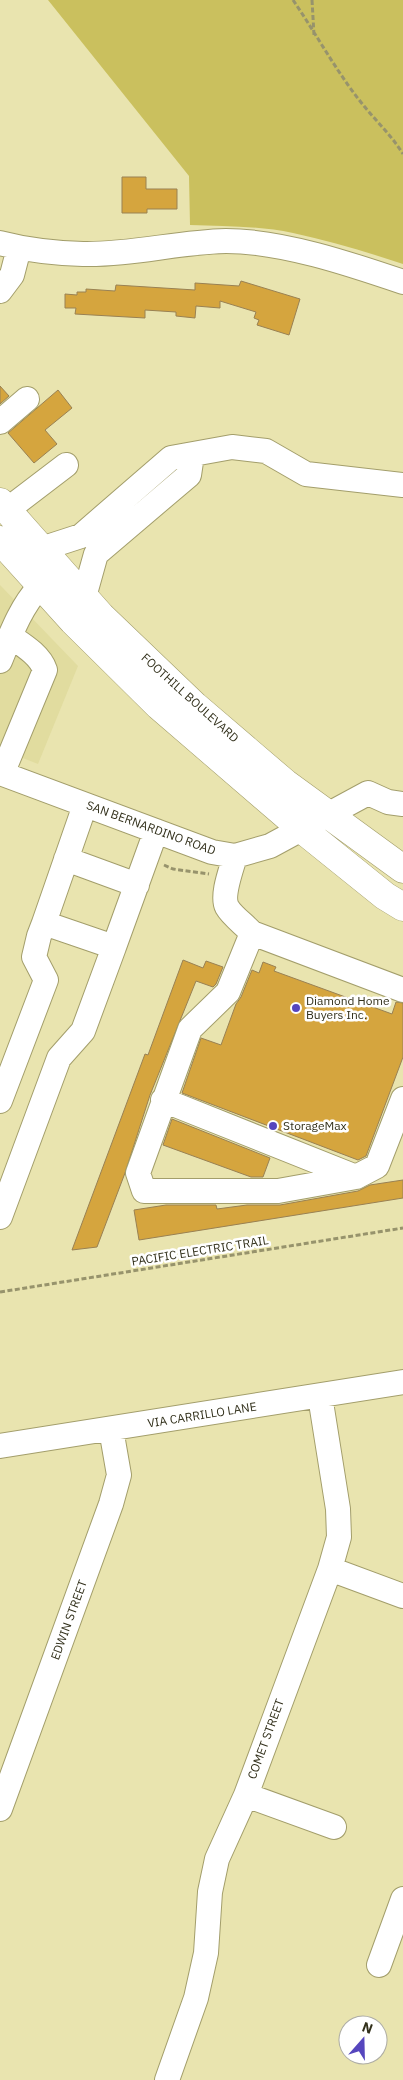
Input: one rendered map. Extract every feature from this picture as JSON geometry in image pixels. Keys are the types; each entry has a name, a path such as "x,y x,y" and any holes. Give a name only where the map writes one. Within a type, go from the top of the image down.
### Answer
{"main road":[{"name":"FOOTHILL BOULEVARD","path":"3,506 101,616 195,706 285,783 403,869"},
{"name":"FOOTHILL BOULEVARD","path":"0,540 72,621 159,706 303,830 385,896 403,907"}],"street":[{"path":"0,291 12,275 10,246 84,254 188,243 227,241 257,243 308,254 403,282"},
{"path":"0,422 28,399"},
{"path":"41,549 81,536 171,458 232,447 266,452 306,474 403,484"},
{"path":"84,598 96,554 189,475 192,455"},
{"path":"3,506 66,465"},
{"path":"155,472 171,490"},
{"path":"81,536 96,554"},
{"path":"0,661 18,616 30,597 40,586"},
{"path":"1,774 45,670 42,663 26,647 10,636"},
{"name":"SAN BERNARDINO ROAD","path":"1,774 212,852 236,856 270,846 303,830 368,793 388,802 403,804"},
{"path":"0,1101 46,980 34,957 39,936 85,805"},
{"path":"0,1217 59,1058 83,1031 156,831"},
{"path":"236,856 228,880 226,906 252,933 403,990"},
{"path":"66,859 136,885"},
{"path":"44,922 114,947"},
{"path":"252,933 228,992 190,1029 138,1172 144,1191 278,1191 356,1177 377,1166 403,1099"},
{"path":"164,1100 356,1177"},
{"name":"VIA CARRILLO LANE","path":"0,1446 403,1382"},
{"name":"COMET STREET","path":"166,2080 196,1998 206,1953 210,1892 217,1860 246,1795 330,1568 339,1537 338,1509 320,1396"},
{"name":"EDWIN STREET","path":"0,1808 111,1504 119,1475 111,1429"},
{"path":"330,1568 403,1596"},
{"path":"246,1795 334,1827"},
{"path":"379,1965 403,1899"}],"path":[{"path":"293,0 314,36 364,106 392,136 403,154"},
{"path":"312,0 314,36"},
{"path":"155,861 173,869 212,874"},
{"name":"PACIFIC ELECTRIC TRAIL","path":"0,1292 403,1228"}],"shaded area":[{"path":"48,0 403,0 403,264 293,233 229,226 190,225 189,176"},
{"path":"0,585 78,666 38,764 0,749"}],"building":[{"path":"122,177 146,177 146,189 177,189 177,209 147,209 147,213 122,213"},
{"path":"241,281 300,299 289,335 257,325 259,320 254,318 256,312 220,301 220,308 196,306 195,318 176,316 176,312 145,310 145,318 75,314 76,308 65,308 65,294 77,295 77,292 86,292 86,289 115,291 116,285 195,290 195,283 239,286"},
{"path":"0,386 9,396 0,404"},
{"path":"58,390 72,408 45,430 57,444 34,463 8,433"},
{"path":"183,960 203,968 206,961 223,967 213,987 196,981 150,1095 125,1173 97,1247 72,1250 145,1054 148,1055"},
{"path":"263,962 276,967 274,971 392,1014 396,1002 403,1003 403,1057 366,1156 358,1160 182,1093 201,1038 221,1045 236,1004 241,997 252,970 259,973"},
{"path":"172,1119 270,1158 263,1177 251,1177 163,1145"},
{"path":"403,1180 403,1198 139,1240 134,1210 166,1205 216,1205 217,1209 247,1205 280,1205 358,1191 370,1185"}],"place":[{"name":"Diamond Home Buyers Inc.","path":"296,1008"},
{"name":"StorageMax","path":"273,1126"}]}
